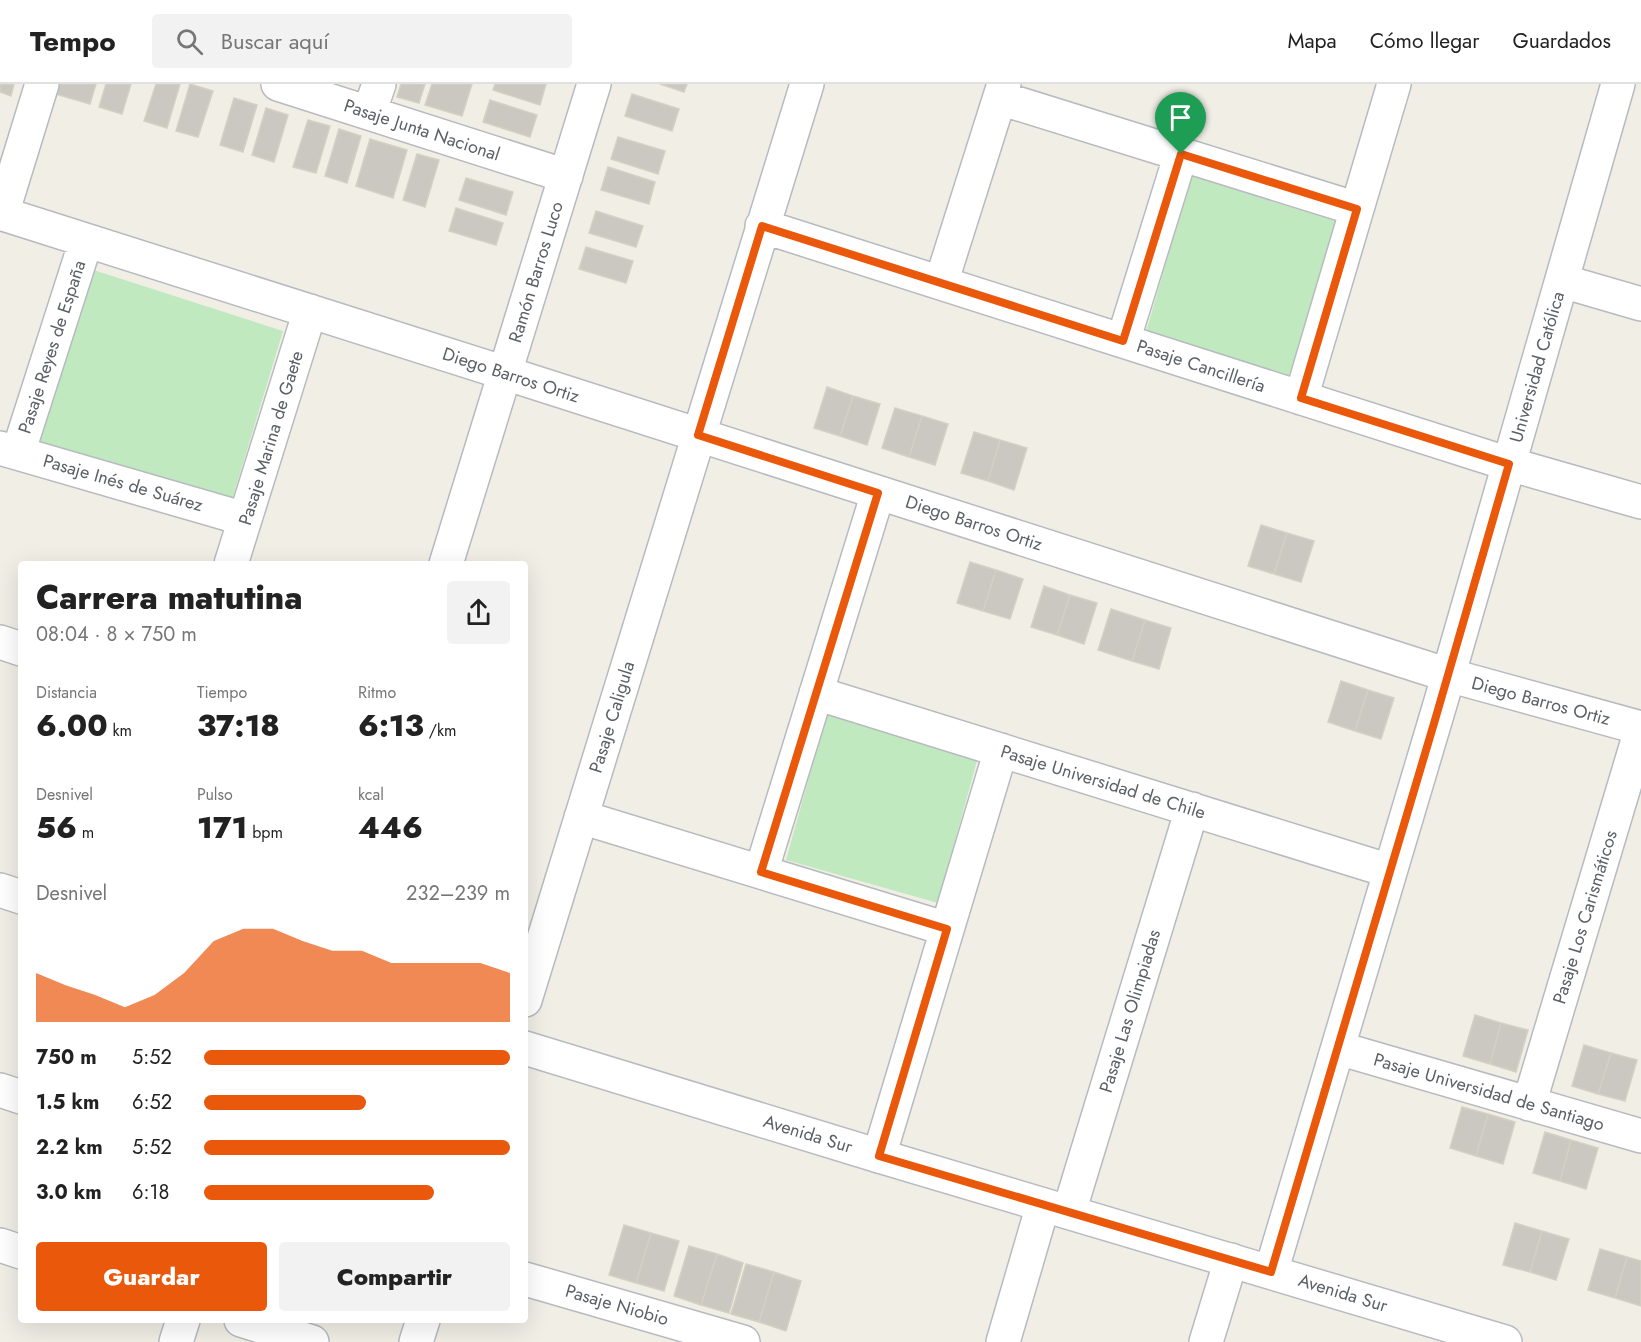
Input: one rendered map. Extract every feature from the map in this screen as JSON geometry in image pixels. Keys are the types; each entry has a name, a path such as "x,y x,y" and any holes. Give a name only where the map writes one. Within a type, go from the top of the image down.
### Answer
{"street":[{"path":"1,214 42,84"},
{"name":"Pasaje Junta Nacional","path":"278,84 374,99 566,176"},
{"name":"Ramón Barros Luco","path":"447,561 594,84"},
{"name":"Pasaje Caligula","path":"528,990 807,84"},
{"path":"1301,398 1394,84"},
{"path":"1619,84 1641,91"},
{"name":"Universidad Católica","path":"1271,1272 1448,675 1619,84"},
{"path":"942,283 1002,91 1181,154 1357,209"},
{"path":"1123,341 1181,154"},
{"name":"Diego Barros Ortiz","path":"1,214 1448,675 1641,729"},
{"name":"Pasaje Cancillería","path":"762,226 1509,464 1641,502"},
{"name":"Pasaje Reyes de España","path":"9,450 86,241"},
{"path":"1562,281 1641,304"},
{"name":"Pasaje Marina de Gaete","path":"232,561 310,312"},
{"name":"Pasaje Inés de Suárez","path":"9,450 245,519"},
{"path":"761,872 878,493"},
{"path":"0,642 18,648"},
{"name":"Pasaje Universidad de Chile","path":"816,693 1390,871"},
{"name":"Pasaje Los Carismáticos","path":"1529,1104 1641,729"},
{"path":"879,1156 1001,750"},
{"name":"Pasaje Las Olimpiadas","path":"1003,1342 1056,1209 1192,809"},
{"path":"581,817 947,929"},
{"name":"Pasaje Universidad de Santiago","path":"1338,1048 1641,1136"},
{"name":"Avenida Sur","path":"528,1049 1505,1342"},
{"path":"0,1090 18,1096"},
{"path":"0,1245 18,1251"},
{"path":"1206,1342 1231,1260"},
{"name":"Pasaje Niobio","path":"528,1280 743,1342"},
{"path":"176,1342 182,1323"},
{"path":"251,1323 312,1342"},
{"path":"416,1342 422,1323"}],"green space":[{"path":"1191,176 1338,222 1288,378 1146,332"},
{"path":"78,265 283,331 228,513 25,448"},
{"path":"827,713 978,757 938,903 786,860"}],"building":[{"path":"0,84 14,84 11,96 0,92"},
{"path":"54,84 96,84 90,104 52,93"},
{"path":"106,84 131,84 122,114 99,107"},
{"path":"156,84 180,84 167,128 144,121"},
{"path":"190,84 213,91 198,137 176,131"},
{"path":"401,84 425,84 419,103 397,97"},
{"path":"432,84 472,84 462,116 425,105"},
{"path":"495,84 546,84 540,105 493,90"},
{"path":"660,84 687,84 684,92"},
{"path":"632,94 679,109 672,131 625,116"},
{"path":"234,98 257,105 243,152 220,145"},
{"path":"490,100 537,115 530,137 483,122"},
{"path":"266,108 288,115 274,162 252,155"},
{"path":"308,120 330,126 316,173 293,167"},
{"path":"339,129 361,136 347,183 325,176"},
{"path":"618,137 665,151 658,174 611,159"},
{"path":"370,139 407,150 393,198 356,186"},
{"path":"417,154 439,160 425,207 403,200"},
{"path":"608,167 655,182 649,204 601,190"},
{"path":"466,178 513,192 506,215 459,200"},
{"path":"456,208 503,223 496,245 449,231"},
{"path":"596,211 643,226 636,247 589,233"},
{"path":"586,247 633,261 626,283 579,269"},
{"path":"827,387 853,396 840,436 814,428"},
{"path":"853,396 880,404 867,445 840,436"},
{"path":"895,408 922,416 909,457 882,448"},
{"path":"922,416 948,424 935,465 909,457"},
{"path":"974,432 1000,440 988,481 961,473"},
{"path":"1000,440 1027,448 1014,490 988,481"},
{"path":"1261,525 1287,533 1274,574 1248,566"},
{"path":"1287,533 1314,541 1301,582 1274,574"},
{"path":"970,562 996,570 983,611 957,603"},
{"path":"996,570 1023,579 1010,619 983,611"},
{"path":"1044,586 1070,595 1057,635 1031,627"},
{"path":"1070,595 1097,603 1084,644 1057,635"},
{"path":"1111,609 1145,620 1132,661 1098,650"},
{"path":"1145,620 1171,628 1159,669 1132,661"},
{"path":"1341,681 1368,690 1355,731 1328,722"},
{"path":"1368,690 1394,698 1381,739 1355,731"},
{"path":"1475,1015 1501,1023 1490,1064 1463,1056"},
{"path":"1501,1023 1528,1030 1516,1072 1490,1064"},
{"path":"1584,1045 1611,1053 1598,1094 1572,1086"},
{"path":"1611,1053 1637,1060 1625,1101 1598,1094"},
{"path":"1462,1107 1488,1114 1476,1156 1450,1148"},
{"path":"1488,1114 1515,1122 1503,1164 1476,1156"},
{"path":"1545,1132 1571,1140 1560,1181 1533,1173"},
{"path":"1571,1140 1598,1148 1586,1189 1560,1181"},
{"path":"1515,1223 1542,1231 1530,1272 1503,1265"},
{"path":"624,1225 651,1233 636,1283 609,1275"},
{"path":"1542,1231 1569,1239 1556,1280 1530,1272"},
{"path":"651,1233 679,1241 664,1291 636,1283"},
{"path":"689,1246 717,1254 701,1305 674,1296"},
{"path":"1600,1249 1627,1257 1615,1298 1588,1290"},
{"path":"717,1254 743,1263 729,1313 701,1305"},
{"path":"1627,1257 1641,1261 1641,1306 1615,1298"},
{"path":"746,1264 774,1272 759,1322 731,1314"},
{"path":"774,1272 801,1281 786,1331 759,1322"}],"route":[{"path":"1181,154 1357,209 1301,398 1509,464 1271,1272 879,1156 947,929 761,872 878,493 698,435 762,226 1123,341 1181,154"}]}
